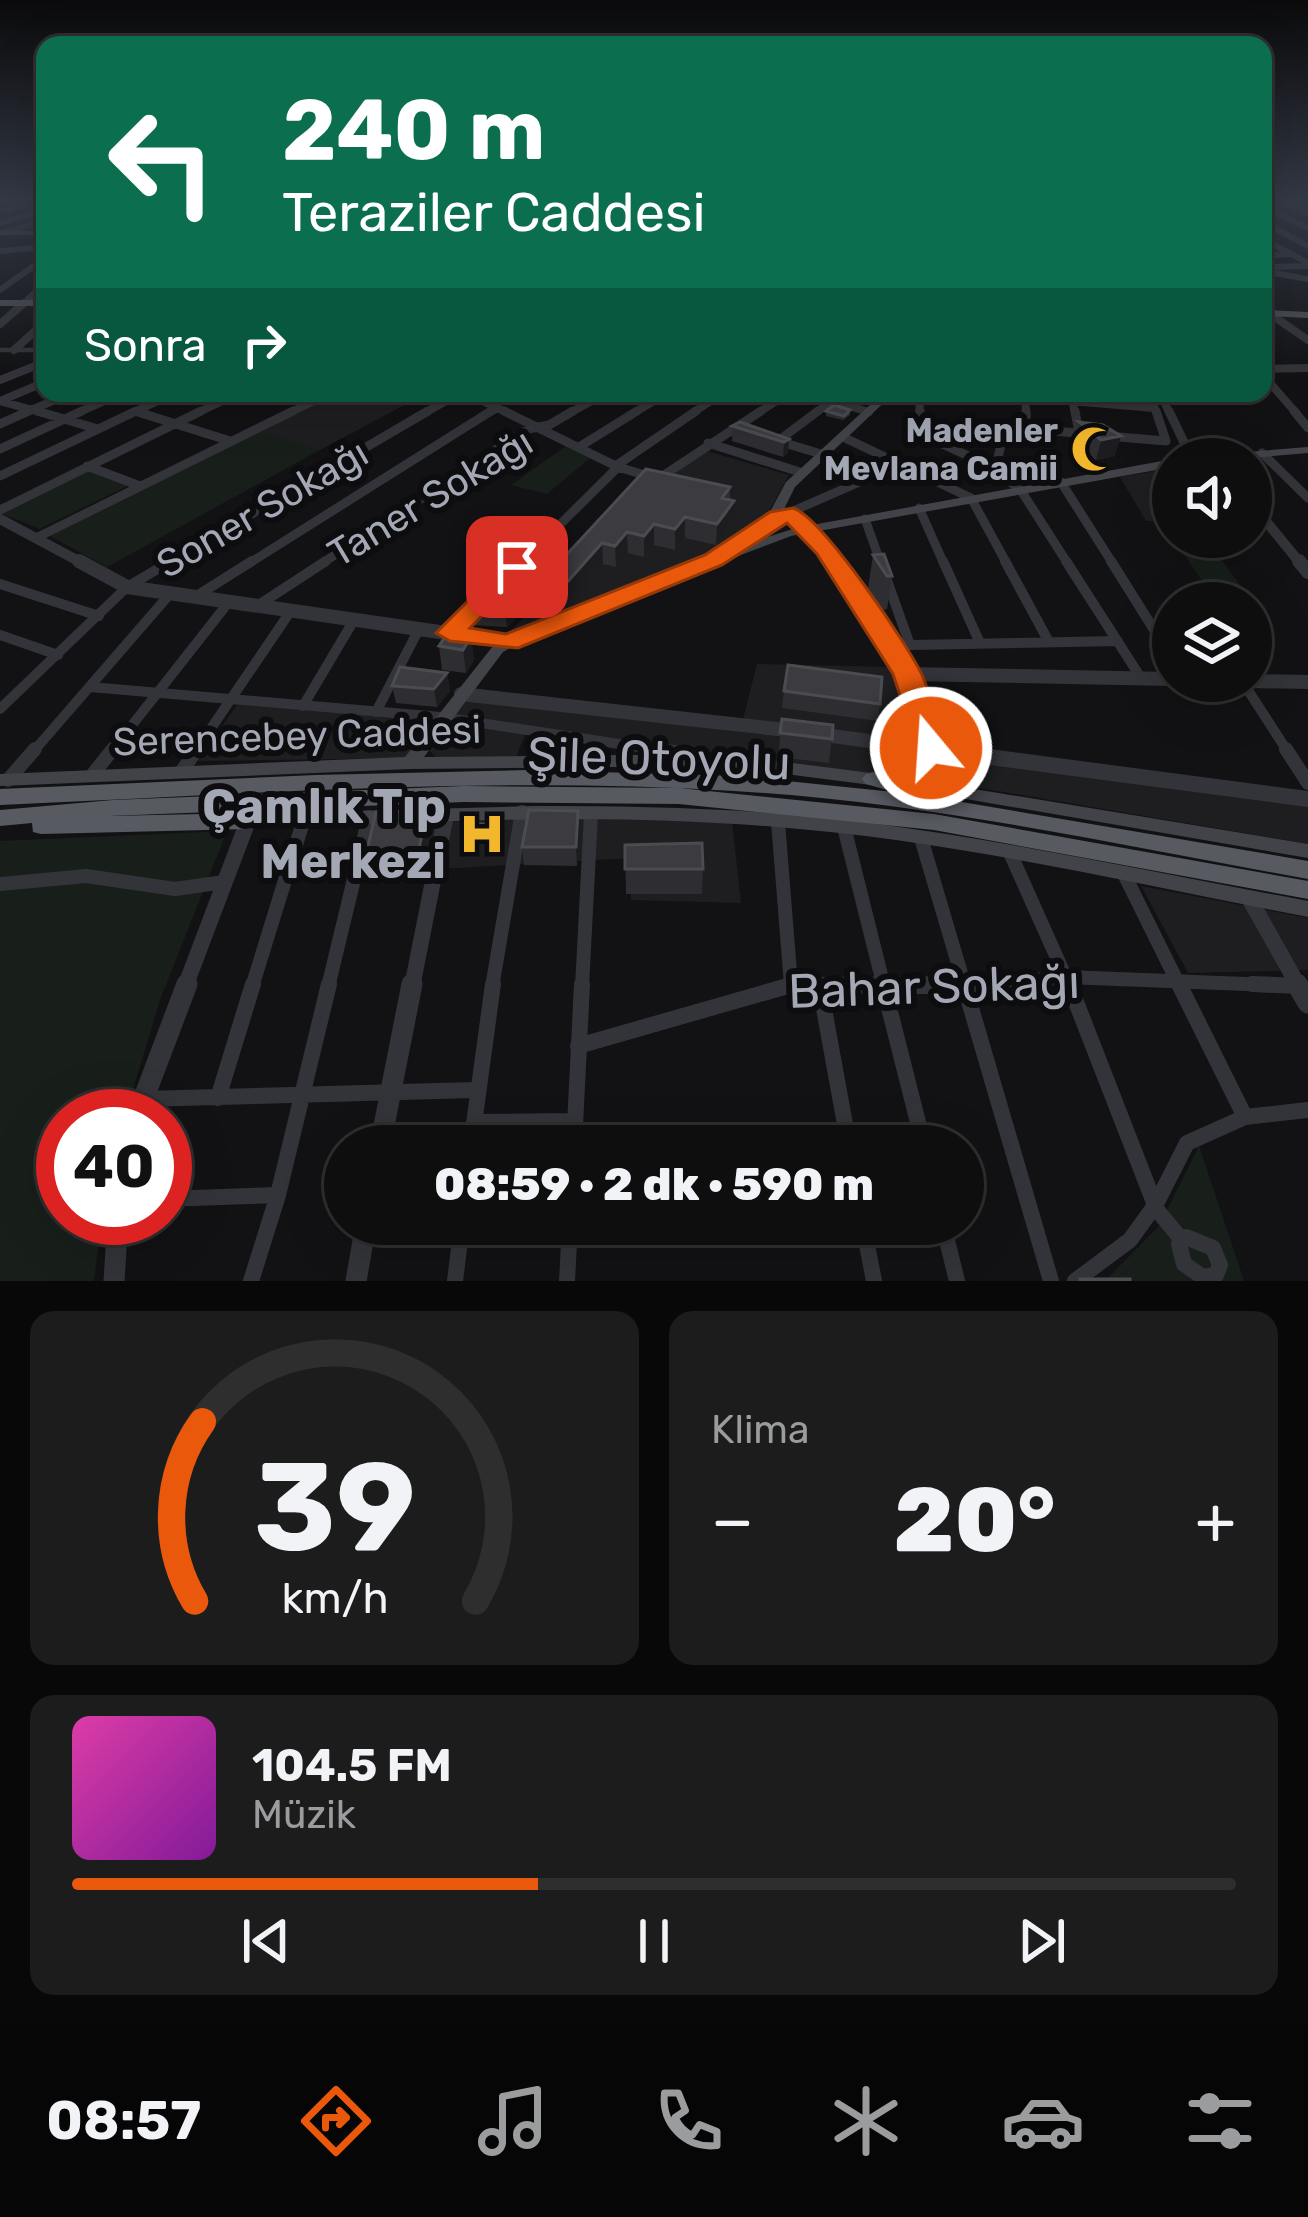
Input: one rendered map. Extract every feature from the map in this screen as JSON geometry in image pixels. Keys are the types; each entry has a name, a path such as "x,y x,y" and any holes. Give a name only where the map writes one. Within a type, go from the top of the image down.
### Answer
{"highway":[{"path":"873,779 1068,827"},
{"name":"Şile Otoyolu","path":"3,786 685,782 842,793 1308,870"},
{"name":"Şile Otoyolu","path":"0,822 112,808 464,794 680,796 934,822 1308,890"},
{"path":"0,822 248,821"}],"main road":[{"path":"0,297 36,300"},
{"path":"1272,316 1308,318"},
{"path":"1272,317 1308,318"},
{"path":"788,533 773,529 771,521 790,485 879,402"},
{"path":"1272,452 1308,450"},
{"path":"410,764 460,694 509,642 713,560 788,533 1152,467"},
{"path":"790,485 793,513 810,530"},
{"path":"713,560 771,521 793,513"},
{"name":"Serencebey Caddesi","path":"3,786 93,774 723,760 873,779 1308,851"},
{"path":"248,821 522,812 844,827 1308,909"}],"street":[{"path":"0,297 36,262"},
{"path":"1272,268 1308,264"},
{"path":"1272,271 1308,280"},
{"path":"0,324 36,300"},
{"path":"1276,318 1308,340"},
{"path":"14,350 36,330"},
{"path":"0,350 36,350"},
{"path":"0,376 36,365"},
{"path":"1272,371 1308,368"},
{"path":"1272,383 1308,428"},
{"path":"0,401 36,386"},
{"path":"0,401 98,429"},
{"path":"0,424 50,402"},
{"path":"0,449 102,402"},
{"path":"0,476 157,402"},
{"path":"0,510 220,402"},
{"path":"38,537 313,402"},
{"name":"Soner Sokağı","path":"0,709 6,696 58,655 127,587 447,402"},
{"path":"486,402 618,466 658,479 774,402"},
{"name":"Taner Sokağı","path":"256,606 529,429 540,428 589,402"},
{"path":"579,447 652,402"},
{"path":"500,583 618,466 710,402"},
{"path":"820,454 778,440 831,402"},
{"path":"840,402 868,412"},
{"path":"920,402 918,433 995,470 1020,489 1141,678"},
{"path":"975,428 1002,441 1027,434 1025,402"},
{"path":"1073,402 1079,434"},
{"path":"1109,402 1154,408"},
{"path":"1027,429 1166,441 1152,402"},
{"path":"1166,402 1189,438"},
{"path":"193,598 497,408"},
{"path":"138,412 230,442"},
{"path":"843,436 971,498 1049,642"},
{"path":"995,470 1002,441"},
{"path":"708,443 802,473"},
{"path":"793,513 903,463"},
{"path":"1272,463 1308,498"},
{"path":"87,466 140,486"},
{"path":"1061,482 1152,627"},
{"path":"920,508 980,644"},
{"path":"0,519 127,587 509,642"},
{"path":"865,519 910,645 1118,641"},
{"path":"1272,526 1302,558 1308,572"},
{"path":"810,530 907,674 931,748"},
{"path":"788,533 826,549"},
{"path":"0,584 99,616"},
{"path":"3,786 169,596"},
{"path":"450,633 484,600"},
{"path":"93,774 228,603"},
{"path":"182,771 290,612"},
{"path":"303,706 354,620"},
{"path":"376,712 418,629"},
{"path":"0,635 58,655"},
{"path":"907,674 1152,678"},
{"path":"1272,681 1308,682"},
{"path":"90,687 441,718 723,760"},
{"path":"460,694 931,748 1308,799"},
{"path":"1258,702 1308,784"},
{"path":"474,1125 475,1090 522,812"},
{"path":"384,1125 446,814"},
{"path":"575,1125 591,814"},
{"path":"251,1281 303,1097 368,818"},
{"path":"218,1098 304,819"},
{"path":"147,1089 248,821"},
{"path":"778,822 791,985"},
{"path":"844,827 919,1125"},
{"path":"921,838 1051,1281"},
{"path":"1011,855 1066,977 1157,1210 1181,1240"},
{"path":"0,884 86,876 176,889 224,882"},
{"path":"1125,876 1245,1118"},
{"path":"1249,898 1303,994"},
{"name":"Bahar Sokağı","path":"578,1046 791,985 963,987 1066,977 1303,994"},
{"path":"820,987 845,1125"},
{"path":"192,1101 475,1090"},
{"path":"1075,1281 1103,1268 1157,1210 1187,1143 1245,1118 1308,1110"},
{"path":"474,1122 575,1121"},
{"path":"192,1197 278,1195"},
{"path":"115,1281 117,1245"},
{"path":"356,1281 362,1245"},
{"path":"455,1281 459,1245"},
{"path":"567,1281 569,1245"},
{"path":"867,1245 874,1281"},
{"path":"948,1245 957,1281"}],"shaded area":[{"path":"319,402 410,402 318,451 261,432"},
{"path":"261,432 318,451 107,567 50,536"},
{"path":"566,446 590,458 547,494 511,485"},
{"path":"704,450 789,475 767,515 742,537 695,562 508,634 650,482"},
{"path":"91,469 131,484 40,529 0,513"},
{"path":"1152,472 1152,521 1146,521 1120,477"},
{"path":"1187,558 1220,558 1238,582 1203,582"},
{"path":"757,664 892,667 915,713 920,742 743,719"},
{"path":"468,699 1199,787 1308,806 1308,844 986,789 528,727 515,760 438,759 428,749"},
{"path":"237,705 435,719 409,758 198,761"},
{"path":"561,818 732,822 741,903 631,900 631,858 370,873 381,824"},
{"path":"227,831 160,1000 133,1089 36,1089 36,1245 99,1245 94,1281 0,1281 0,841"},
{"path":"1141,886 1308,918 1308,970 1188,973"},
{"path":"1199,1146 1244,1281 1105,1281 1159,1226"}],"building":[{"path":"834,405 850,410 844,416 826,411"},
{"path":"740,422 789,439 784,442 732,426"},
{"path":"1079,422 1103,425 1121,436 1101,440"},
{"path":"646,469 730,487 722,498 734,501 717,524 685,517 675,529 654,524 644,536 627,532 615,546 602,543 563,587 552,591 527,584 505,605 470,603 506,569 544,579"},
{"path":"884,554 892,576 887,576 873,555"},
{"path":"447,634 471,637 463,650 439,646"},
{"path":"788,665 882,677 880,704 784,691"},
{"path":"400,667 447,673 434,689 392,686"},
{"path":"782,719 833,725 832,739 780,733"},
{"path":"529,810 578,811 576,847 522,847"},
{"path":"427,811 417,858 365,859 376,812"},
{"path":"473,823 491,825 488,834 470,832"},
{"path":"702,843 703,869 625,869 625,845"},
{"path":"1130,1279 1130,1281 1080,1281"}],"place":[{"name":"Madenler Mevlana Camii","path":"1094,449"},
{"name":"Çamlık Tıp Merkezi","path":"482,834"}],"route":[{"path":"517,567 450,633 509,642 713,560 778,517 793,515 804,521 852,585 907,674 931,748"}]}
